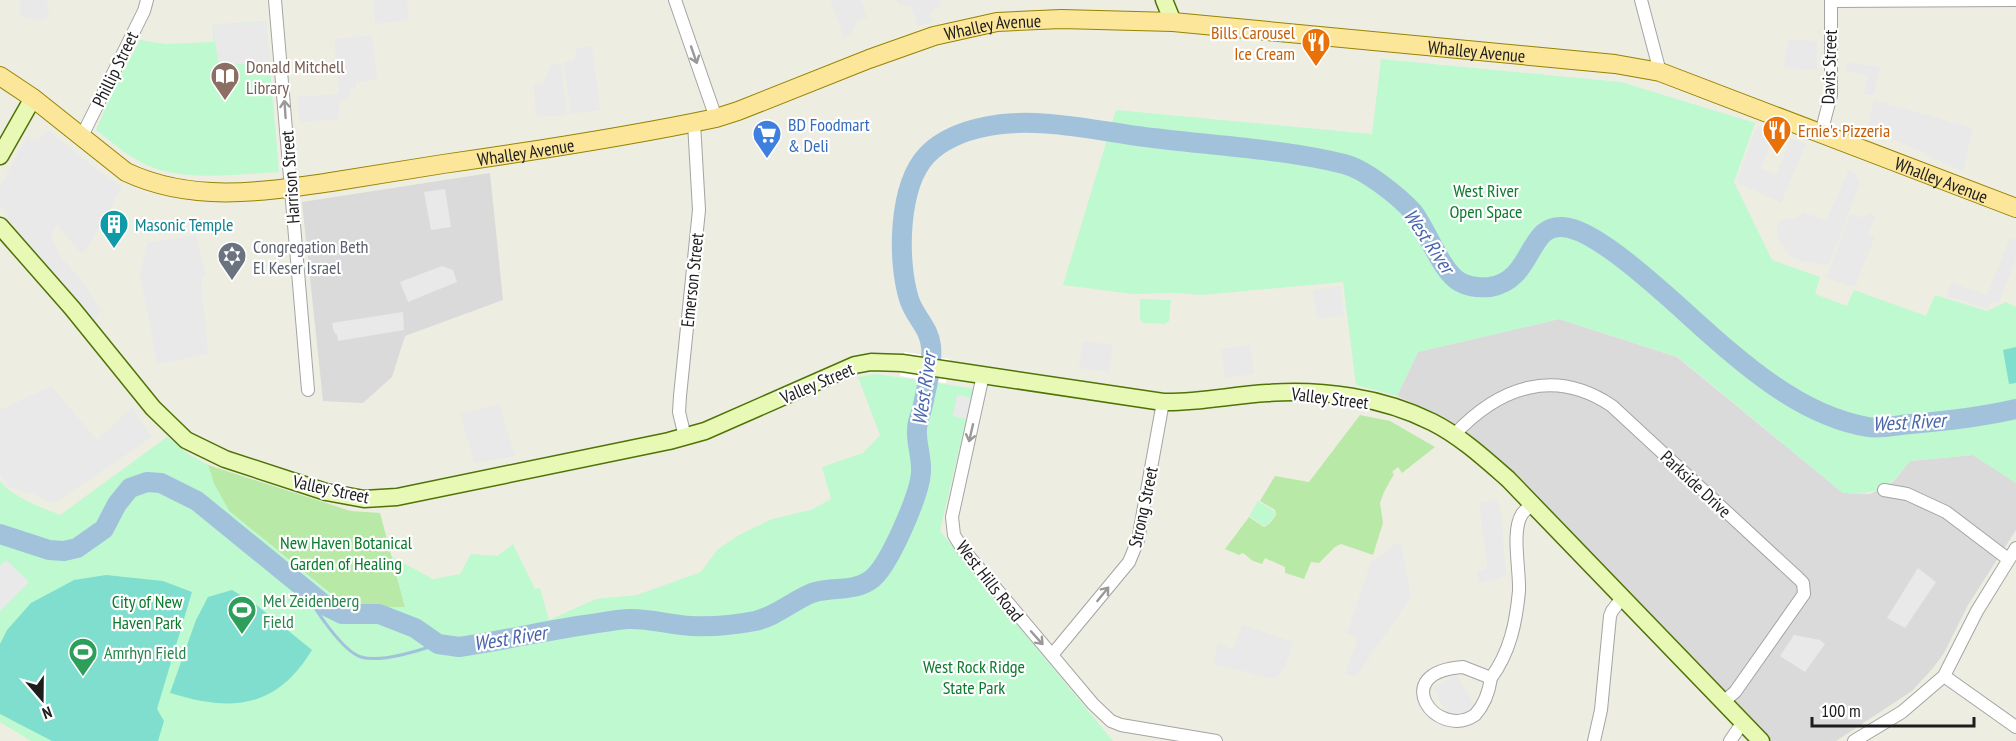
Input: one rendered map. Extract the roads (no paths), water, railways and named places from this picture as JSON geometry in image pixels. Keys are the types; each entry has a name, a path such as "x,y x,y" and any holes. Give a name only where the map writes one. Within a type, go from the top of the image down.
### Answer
{"main road":[{"name":"Whalley Avenue","path":"0,76 33,98 126,172 166,187 206,193 241,193 290,188 694,123 745,108 869,59 955,30 998,22 1061,19 1173,22 1615,64 1660,72 2016,208"}],"street":[{"name":"Phillip Street","path":"81,138 144,11 147,0"},
{"name":"Harrison Street","path":"276,0 308,390"},
{"path":"675,0 716,118"},
{"path":"1164,0 1173,22"},
{"path":"1641,0 1660,72"},
{"path":"1831,1 2016,0"},
{"name":"Davis Street","path":"1821,133 1831,95 1831,1"},
{"path":"0,156 33,98"},
{"name":"Emerson Street","path":"685,437 679,412 699,210 694,123"},
{"name":"Valley Street","path":"0,226 65,299 153,408 179,434 201,449 225,459 292,482 351,498 382,499 685,437 730,420 855,365 871,362 902,363 1163,402 1189,402 1265,393 1313,392 1382,404 1430,421 1454,435 1489,462 1761,741"},
{"name":"West Hills Road","path":"983,375 953,511 954,535 962,548 1098,710 1111,722 1144,730 1216,741"},
{"name":"Parkside Drive","path":"1454,435 1473,417 1509,394 1531,386 1560,384 1598,396 1612,406 1798,578 1803,583 1804,594 1735,692 1723,702"},
{"name":"Strong Street","path":"1052,656 1134,553 1163,402"},
{"path":"1884,490 1908,494 1946,512 2008,559"},
{"path":"1491,678 1463,667 1445,670 1435,675 1426,683 1422,695 1430,718 1450,728 1470,721 1482,706 1491,678 1512,638 1519,590 1518,525 1522,515 1532,504"},
{"path":"1854,741 1902,712 1944,676 1977,611 2016,548"},
{"path":"1594,741 1602,700 1610,616 1622,598"},
{"path":"1944,676 2016,727"},
{"path":"1730,741 1743,722"}],"waterway":[{"name":"West River","path":"0,534 49,550 64,551 77,548 104,529 117,504 130,488 147,482 161,483 197,501 326,606 342,614 379,614 415,628 438,644 459,647 628,619 691,626 740,624 770,616 812,593 859,586 873,578 888,558 910,511 921,472 917,427 930,369 931,346 930,339 909,299 905,283 903,224 910,185 917,168 939,145 969,131 1004,124 1068,126 1273,151 1349,165 1372,178 1406,205 1413,212 1447,270 1460,282 1471,286 1490,287 1505,282 1516,273 1537,240 1545,232 1555,227 1569,228 1593,238 1632,266 1734,355 1784,393 1839,420 1868,427 1884,427 1964,418 2016,409"},
{"path":"305,590 314,607 337,638 353,653 361,657 389,657 438,644"}],"place":[{"name":"Bills Carousel Ice Cream","path":"1316,68"},
{"name":"Donald Mitchell Library","path":"225,102"},
{"name":"Ernie's Pizzeria","path":"1777,156"},
{"name":"BD Foodmart & Deli","path":"767,160"},
{"name":"Masonic Temple","path":"114,250"},
{"name":"Congregation Beth El Keser Israel","path":"232,282"},
{"name":"Mel Zeidenberg Field","path":"242,636"},
{"name":"Amrhyn Field","path":"83,678"}],"park label":[{"name":"West River Open Space","path":"1486,200"},
{"name":"New Haven Botanical Garden of Healing","path":"346,552"},
{"name":"City of New Haven Park","path":"147,611"},
{"name":"West Rock Ridge State Park","path":"974,676"}]}
